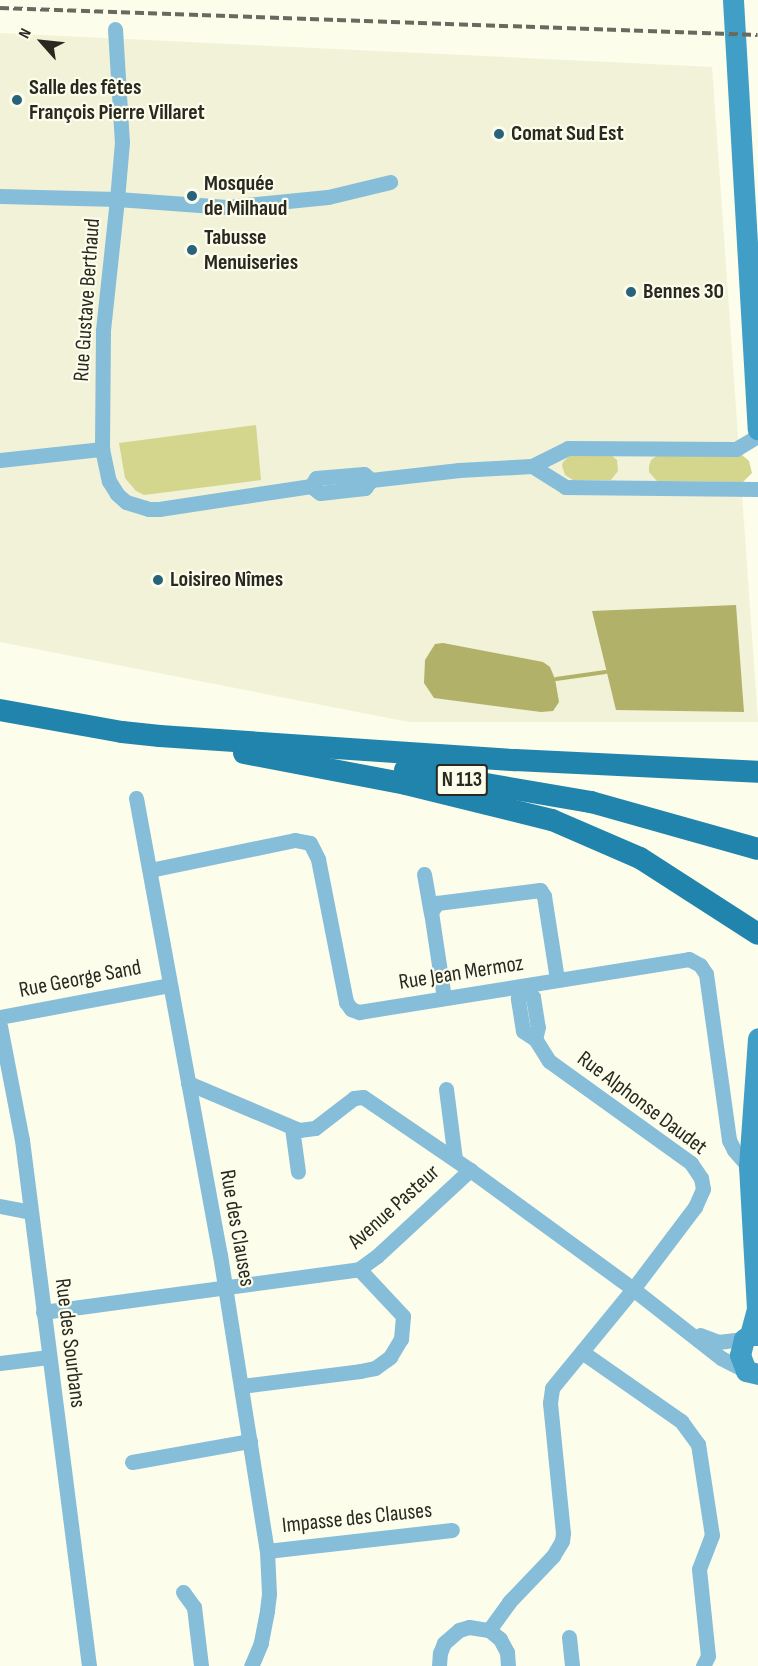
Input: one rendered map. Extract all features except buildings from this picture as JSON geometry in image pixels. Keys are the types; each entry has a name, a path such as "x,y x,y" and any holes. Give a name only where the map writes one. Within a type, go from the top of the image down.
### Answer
{"main road":[{"name":"N 113","path":"0,710 122,732 374,765 591,802 758,849"},
{"name":"N 113","path":"0,721 85,732 122,732"},
{"path":"160,736 515,760 758,772"},
{"path":"160,736 406,784 552,820 640,858 758,934"}],"street":[{"path":"733,0 758,429"},
{"path":"115,29 122,142 117,200 227,207 328,197 390,182"},
{"name":"Rue Gustave Berthaud","path":"0,196 117,200 102,331 102,449 109,481 117,494 126,502 149,509 311,486 320,493 365,488 371,480 459,470 532,466"},
{"path":"532,466 568,448 736,449 758,436"},
{"path":"0,460 102,449"},
{"path":"532,466 565,487 758,489"},
{"name":"Rue des Clauses","path":"136,798 225,1288 267,1551 269,1594 267,1611 261,1643 251,1666"},
{"name":"Rue Jean Mermoz","path":"150,870 295,840 306,841 314,846 348,1006 358,1012 523,988 557,979 683,958 700,965 706,974 708,986 729,1140 754,1178"},
{"path":"424,874 444,998"},
{"path":"431,912 437,903 540,890 544,896 557,979"},
{"name":"Rue George Sand","path":"0,1017 169,985"},
{"name":"Rue Alphonse Daudet","path":"489,1630 509,1602 553,1556 562,1541 563,1523 550,1395 557,1381 633,1289 700,1198 703,1189 701,1178 691,1163 554,1065 537,1042 523,1031 518,998 523,988"},
{"name":"Rue des Sourbans","path":"0,1026 18,1107 89,1666"},
{"path":"754,1376 740,1355 751,1336 757,1308 752,1219 758,1038"},
{"path":"189,1083 292,1128 315,1128 360,1096 470,1170"},
{"path":"446,1089 455,1159"},
{"path":"292,1128 298,1172"},
{"name":"Avenue Pasteur","path":"44,1312 359,1269 377,1256 470,1170 633,1289 733,1366 754,1376"},
{"path":"0,1206 30,1212"},
{"path":"752,1219 758,1252"},
{"path":"242,1386 360,1371 375,1368 390,1357 401,1339 403,1316 359,1269"},
{"name":"Avenue Pasteur","path":"686,1329 718,1342 751,1336"},
{"path":"582,1352 681,1421 696,1440 712,1535 699,1569 710,1663"},
{"path":"0,1363 49,1357"},
{"path":"132,1462 250,1441"},
{"name":"Impasse des Clauses","path":"267,1551 452,1530"},
{"path":"183,1592 194,1607 201,1666"},
{"path":"440,1666 440,1653 450,1635 469,1627 489,1630 503,1645 508,1666"},
{"path":"569,1637 572,1666"}],"shaded area":[{"path":"0,33 712,67 758,722 409,722 0,642"},
{"path":"736,605 744,712 616,710 592,611"},
{"path":"443,643 543,662 550,667 555,679 559,702 553,711 541,712 434,698 424,683 425,660 435,644"}],"green space":[{"path":"256,425 261,480 144,495 136,491 125,478 119,443"},
{"path":"659,454 741,454 749,461 752,473 743,482 657,481 649,472 649,466 651,460"},
{"path":"570,455 611,455 617,460 618,471 611,480 573,480 565,475 562,466"}],"waterway":[{"path":"556,679 606,672"}],"railway":[{"path":"0,8 758,35"}],"place":[{"name":"Salle des fêtes François Pierre Villaret","path":"17,100"},
{"name":"Comat Sud Est","path":"499,134"},
{"name":"Mosquée de Milhaud","path":"192,196"},
{"name":"Tabusse Menuiseries","path":"192,250"},
{"name":"Bennes 30","path":"631,292"},
{"name":"Loisireo Nîmes","path":"158,580"}]}
